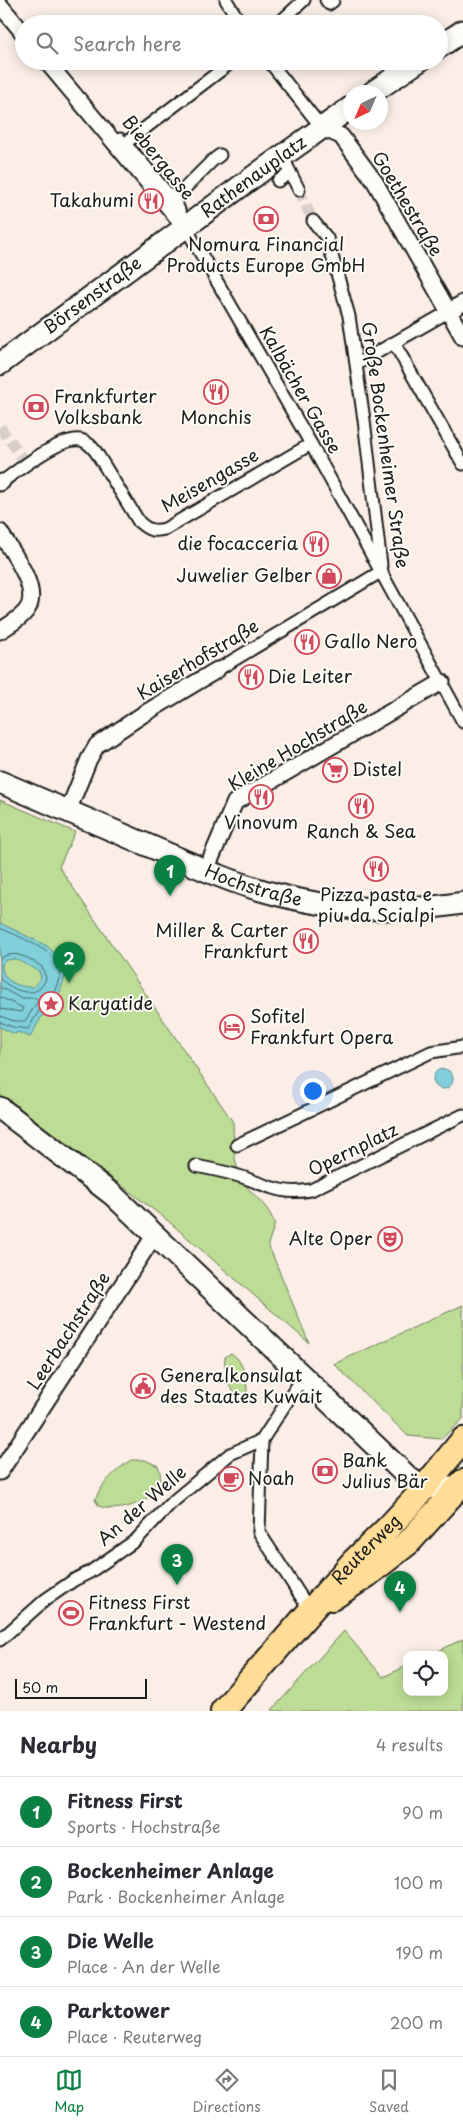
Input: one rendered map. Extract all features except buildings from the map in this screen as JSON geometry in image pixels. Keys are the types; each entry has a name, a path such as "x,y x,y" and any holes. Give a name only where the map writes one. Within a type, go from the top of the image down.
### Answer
{"main road":[{"path":"448,41 463,31"},
{"path":"384,85 406,70"},
{"name":"Rathenauplatz","path":"186,228 286,164 322,128 343,113"},
{"name":"Börsenstraße","path":"1,362 186,228"},
{"name":"Hochstraße","path":"0,782 206,870 262,891 288,898 360,909 400,910 433,908 463,903"},
{"path":"0,1108 113,1195 408,1478 423,1488 461,1485"},
{"name":"Reuterweg","path":"223,1711 354,1561 390,1526 463,1440"},
{"name":"Reuterweg","path":"311,1612 367,1575 409,1542 461,1485"}],"street":[{"path":"4,0 16,15"},
{"path":"226,0 235,15"},
{"path":"288,15 304,0"},
{"path":"0,6 15,24"},
{"name":"Biebergasse","path":"54,70 171,203 186,228"},
{"name":"Biebergasse","path":"62,70 121,146"},
{"path":"121,146 221,70"},
{"path":"276,70 322,128"},
{"name":"Goethestraße","path":"322,128 341,136 375,182 463,338"},
{"name":"Rathenauplatz","path":"171,203 212,161 220,156"},
{"path":"286,164 299,190"},
{"name":"Rathenauplatz","path":"278,181 286,164"},
{"name":"Große Bockenheimer Straße","path":"313,221 327,238 349,316 357,364 382,571 463,722"},
{"name":"Kalbächer Gasse","path":"186,228 312,444 382,571"},
{"path":"357,364 463,302"},
{"path":"394,343 463,464"},
{"name":"Meisengasse","path":"1,482 62,443 80,440 89,444 96,452 139,522 148,529 156,531 166,529 312,444"},
{"path":"0,532 23,570 31,596 29,605 24,613 0,631"},
{"name":"Kaiserhofstraße","path":"68,811 89,759 97,745 382,571"},
{"name":"Kleine Hochstraße","path":"206,870 235,802 442,682"},
{"path":"237,1145 431,1052 463,1047"},
{"name":"Opernplatz","path":"196,1166 241,1176 293,1193 311,1190 463,1116"},
{"name":"Leerbachstraße","path":"0,1472 154,1236"},
{"path":"303,1377 262,1440 259,1532 311,1612"},
{"name":"An der Welle","path":"0,1640 45,1600 136,1540 170,1504 230,1454 262,1440"}],"green space":[{"path":"0,800 75,832 59,867 233,1122 236,1164 242,1180 266,1207 275,1224 268,1244 309,1343 167,1220 27,1114 0,1098"},
{"path":"463,1305 463,1419 441,1439 408,1436 334,1364"},
{"path":"231,1353 239,1361 244,1371 247,1394 243,1398 238,1396 230,1387 226,1375 225,1357"},
{"path":"131,1460 145,1460 158,1466 160,1477 158,1486 142,1501 131,1506 108,1508 99,1506 95,1500 101,1488 115,1472"},
{"path":"344,1631 383,1677 403,1668 403,1696 448,1696 448,1651 438,1651 463,1639 463,1711 271,1711"}],"water":[{"path":"0,923 47,946 67,965 67,971 56,1003 51,1002 49,1004 30,1037 18,1032 15,1034 0,1027","holes":["15,959 39,971 41,978 33,987 22,986 12,982 4,975 2,964 6,960"]},
{"path":"443,1069 450,1072 453,1079 450,1086 443,1089 436,1086 433,1079 436,1072"}],"tunnel":[{"path":"299,190 313,221"},
{"path":"0,427 27,464"}],"place":[{"name":"Takahumi","path":"151,201"},
{"name":"Nomura Financial Products Europe GmbH","path":"266,219"},
{"name":"Monchis","path":"216,392"},
{"name":"Frankfurter Volksbank","path":"36,407"},
{"name":"die focacceria","path":"316,544"},
{"name":"Juwelier Gelber","path":"329,576"},
{"name":"Gallo Nero","path":"307,642"},
{"name":"Die Leiter","path":"251,677"},
{"name":"Distel","path":"335,770"},
{"name":"Vinovum","path":"261,797"},
{"name":"Ranch & Sea","path":"361,806"},
{"name":"Pizza pasta e piu da Scialpi","path":"376,869"},
{"name":"Fitness First","path":"170,896"},
{"name":"Miller & Carter Frankfurt","path":"306,941"},
{"name":"Bockenheimer Anlage","path":"69,983"},
{"name":"Karyatide","path":"51,1004"},
{"name":"Sofitel Frankfurt Opera","path":"232,1027"},
{"name":"Alte Oper","path":"390,1239"},
{"name":"Generalkonsulat des Staates Kuwait","path":"143,1386"},
{"name":"Bank Julius Bär","path":"325,1471"},
{"name":"Noah","path":"231,1479"},
{"name":"Die Welle","path":"177,1585"},
{"name":"Parktower","path":"400,1612"},
{"name":"Fitness First Frankfurt - Westend","path":"71,1613"}]}
